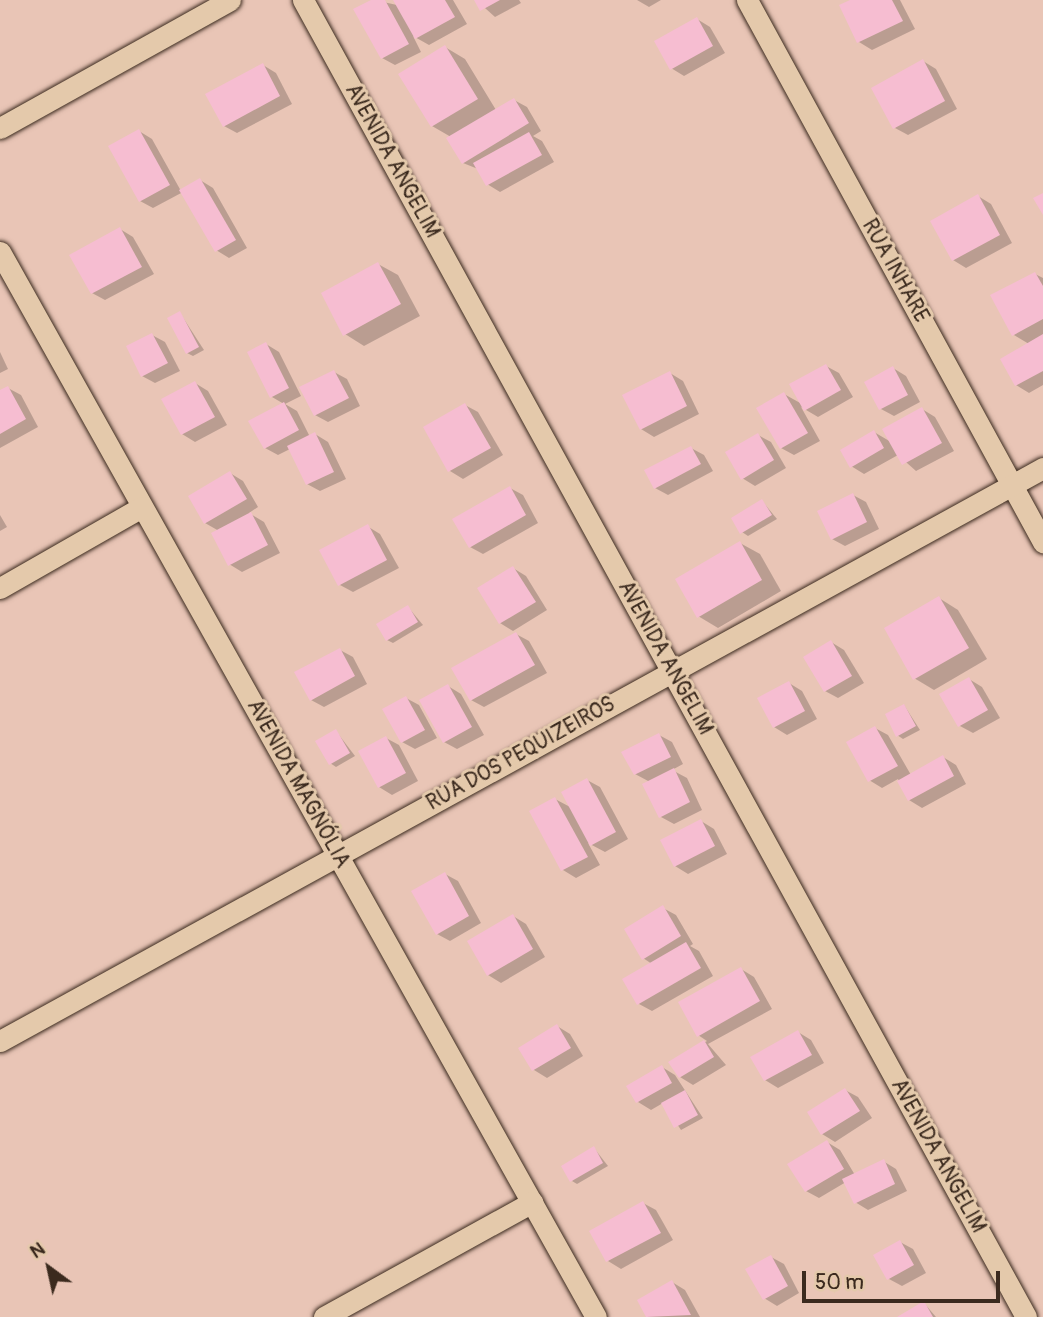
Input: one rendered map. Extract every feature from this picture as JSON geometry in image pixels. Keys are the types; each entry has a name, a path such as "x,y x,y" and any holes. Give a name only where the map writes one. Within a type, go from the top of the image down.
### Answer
{"street":[{"path":"0,128 230,0"},
{"name":"AVENIDA ANGELIM","path":"303,0 1026,1317"},
{"name":"RUA INHARE","path":"747,0 1043,542"},
{"name":"AVENIDA MAGNÓLIA","path":"0,252 596,1317"},
{"name":"RUA DOS PEQUIZEIROS","path":"0,1041 1043,468"},
{"path":"0,588 142,507"},
{"path":"324,1317 532,1202"}],"building":[{"path":"371,0 385,0 409,44 381,59 353,9"},
{"path":"393,0 445,0 455,17 415,39"},
{"path":"474,0 500,0 480,11"},
{"path":"850,0 892,0 903,21 857,43 839,5"},
{"path":"697,17 713,46 670,70 654,41"},
{"path":"445,45 478,99 431,127 398,74"},
{"path":"923,59 945,101 893,129 871,88"},
{"path":"263,63 280,96 223,127 205,94"},
{"path":"514,98 529,123 462,164 446,138"},
{"path":"139,129 170,185 139,202 108,146"},
{"path":"529,132 542,155 486,186 473,163"},
{"path":"200,178 236,240 215,252 179,190"},
{"path":"1043,193 1043,215 1033,198"},
{"path":"978,194 1000,235 952,261 930,221"},
{"path":"120,227 142,267 91,294 69,255"},
{"path":"378,262 401,304 343,336 321,293"},
{"path":"1035,272 1043,286 1043,319 1012,336 990,295"},
{"path":"180,311 199,347 186,354 167,318"},
{"path":"152,333 168,363 141,377 126,346"},
{"path":"1043,334 1043,371 1015,386 1000,359"},
{"path":"266,342 289,388 270,398 247,352"},
{"path":"826,364 841,390 804,411 789,384"},
{"path":"893,366 908,395 879,410 864,382"},
{"path":"334,370 349,398 314,416 299,387"},
{"path":"670,371 687,406 640,430 622,395"},
{"path":"195,381 215,417 181,435 161,399"},
{"path":"8,386 26,419 0,434 0,390"},
{"path":"784,392 808,433 780,449 756,408"},
{"path":"284,402 299,430 264,449 248,421"},
{"path":"465,403 491,448 448,472 423,427"},
{"path":"922,407 942,443 902,465 882,429"},
{"path":"874,430 884,448 850,468 840,450"},
{"path":"315,432 334,472 306,485 287,446"},
{"path":"758,433 774,460 741,480 725,452"},
{"path":"691,446 701,464 654,489 644,470"},
{"path":"230,471 247,499 204,524 188,496"},
{"path":"510,486 526,515 469,548 452,519"},
{"path":"853,493 867,522 831,540 817,511"},
{"path":"762,499 772,515 740,534 731,518"},
{"path":"251,512 268,545 228,566 211,533"},
{"path":"368,524 387,560 338,586 319,550"},
{"path":"740,541 762,580 697,618 675,579"},
{"path":"513,566 536,602 499,624 477,588"},
{"path":"939,596 969,648 913,680 884,628"},
{"path":"408,605 418,622 386,641 376,624"},
{"path":"516,632 535,665 470,701 451,668"},
{"path":"831,640 852,676 824,692 803,657"},
{"path":"340,648 355,676 310,701 294,672"},
{"path":"969,677 988,710 958,727 939,694"},
{"path":"789,681 805,711 773,728 757,698"},
{"path":"448,684 472,727 443,743 419,700"},
{"path":"406,696 425,730 401,743 382,709"},
{"path":"904,704 916,726 896,737 885,714"},
{"path":"875,726 898,766 868,782 846,742"},
{"path":"336,729 350,753 329,765 315,741"},
{"path":"659,733 671,757 634,775 621,752"},
{"path":"386,736 406,773 378,788 358,751"},
{"path":"943,755 954,776 908,801 897,781"},
{"path":"674,768 690,802 659,818 642,784"},
{"path":"587,778 616,832 590,846 561,792"},
{"path":"555,797 588,857 561,871 529,811"},
{"path":"701,819 715,846 674,867 660,840"},
{"path":"445,872 469,916 436,935 411,891"},
{"path":"663,905 681,936 642,960 624,929"},
{"path":"513,914 533,949 487,976 467,941"},
{"path":"686,942 701,968 637,1005 622,979"},
{"path":"741,967 760,1001 697,1037 678,1002"},
{"path":"557,1024 571,1048 532,1071 518,1048"},
{"path":"798,1030 812,1055 764,1081 750,1057"},
{"path":"704,1040 714,1057 679,1078 668,1062"},
{"path":"662,1065 672,1083 636,1103 626,1086"},
{"path":"845,1088 860,1111 821,1135 807,1112"},
{"path":"685,1090 698,1115 674,1128 661,1103"},
{"path":"827,1140 844,1169 805,1192 787,1164"},
{"path":"594,1146 603,1163 570,1182 561,1166"},
{"path":"884,1159 895,1184 854,1204 842,1179"},
{"path":"643,1201 661,1233 606,1262 589,1231"},
{"path":"900,1240 914,1265 887,1280 873,1255"},
{"path":"771,1255 788,1286 763,1300 745,1269"},
{"path":"672,1280 691,1315 646,1317 637,1300"},
{"path":"924,1301 933,1317 897,1317"}]}
